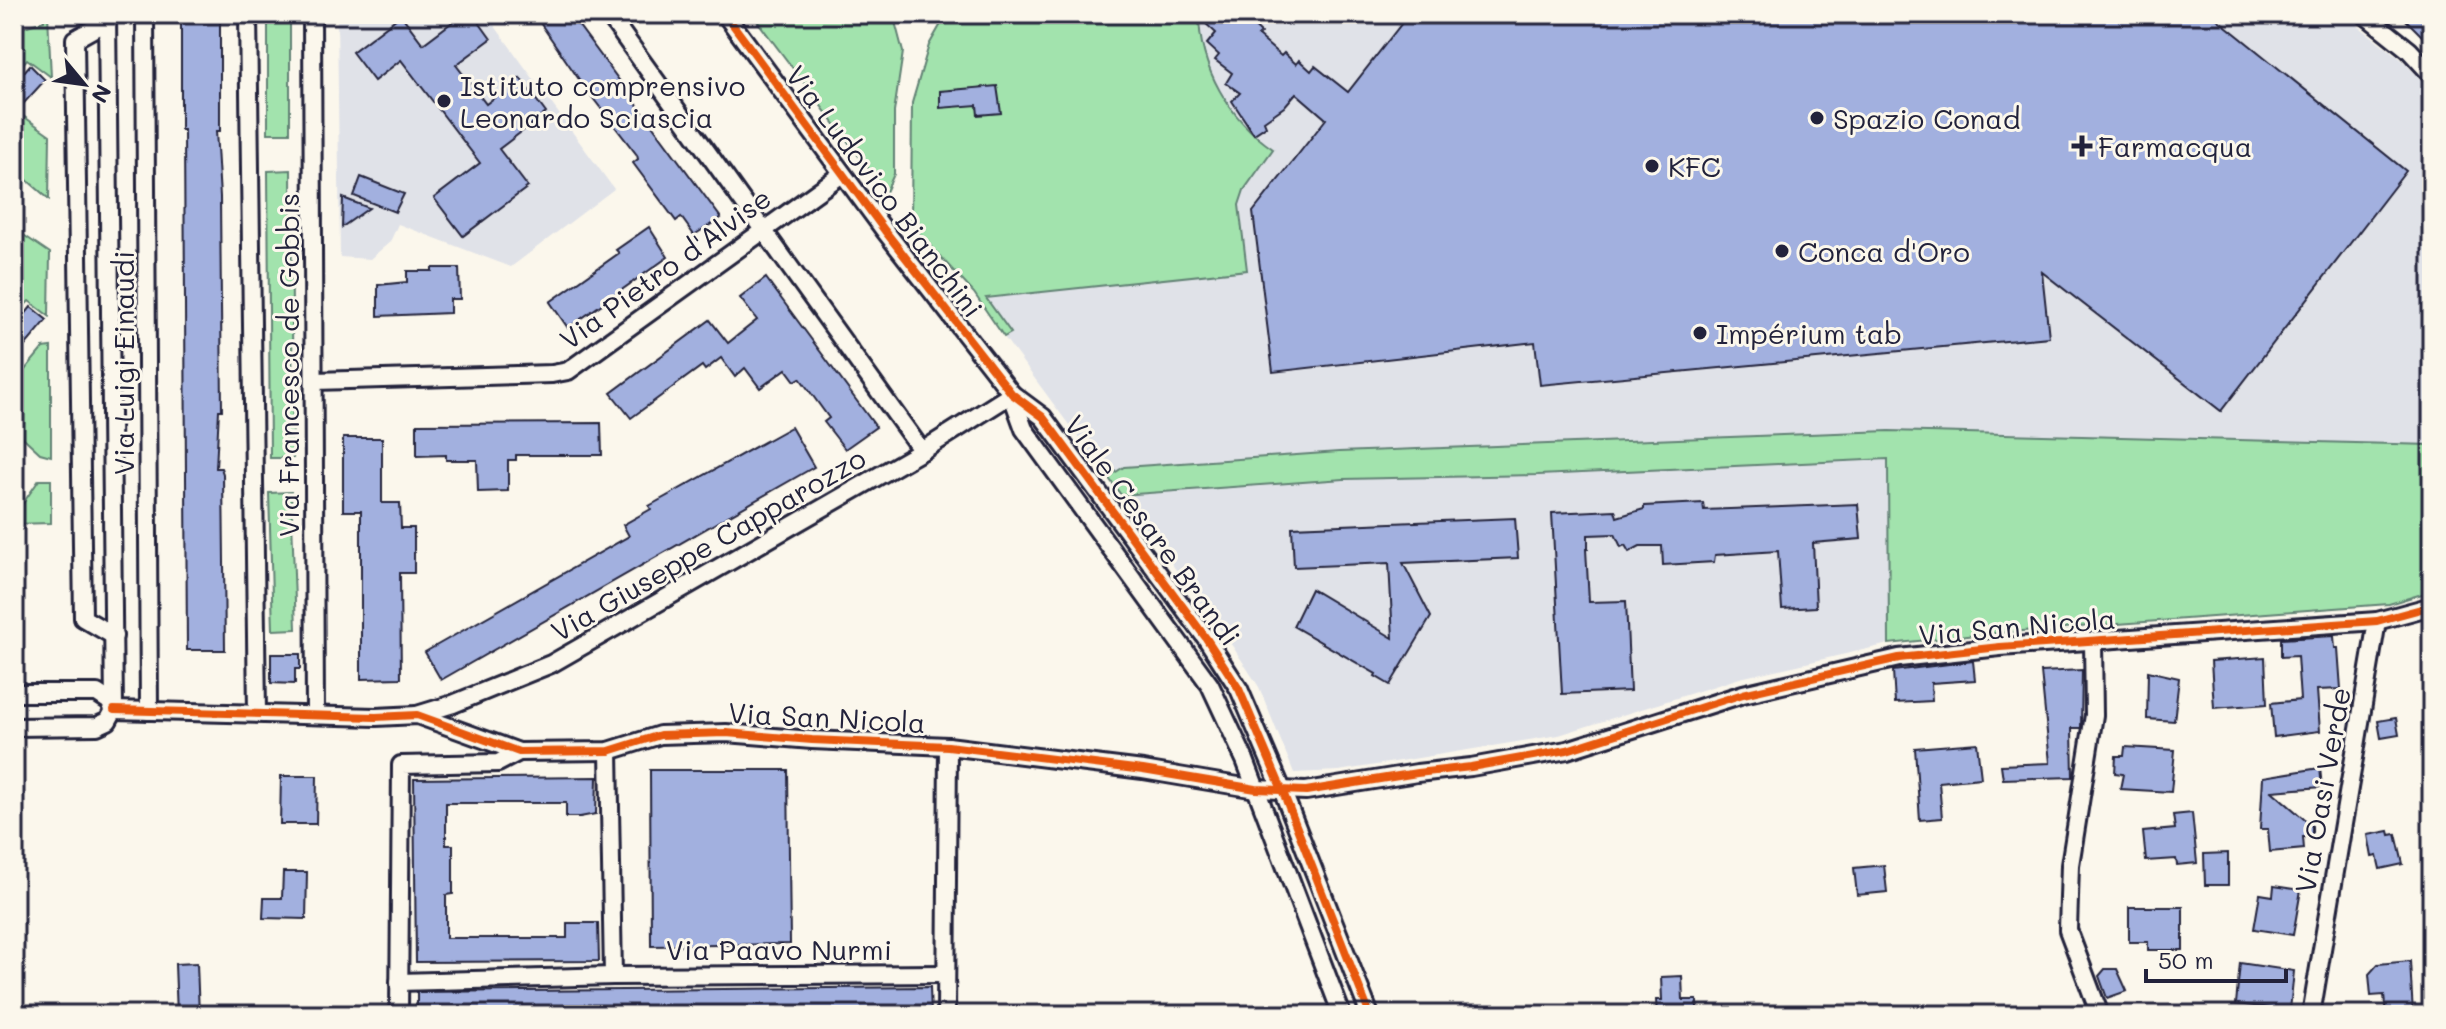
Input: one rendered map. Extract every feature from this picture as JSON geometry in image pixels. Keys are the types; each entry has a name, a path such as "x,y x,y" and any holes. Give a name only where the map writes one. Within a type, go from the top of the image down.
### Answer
{"street":[{"name":"Via Luigi Einaudi","path":"145,14 149,711"},
{"name":"Via Francesco de Gobbis","path":"248,14 257,713"},
{"name":"Via Francesco de Gobbis","path":"312,14 315,715"},
{"path":"608,14 922,451"},
{"name":"Via Ludovico Bianchini","path":"725,14 842,174 1012,394"},
{"path":"2364,14 2409,50 2432,75"},
{"name":"Via Luigi Einaudi","path":"107,17 114,710"},
{"path":"107,17 75,39 83,618 114,636"},
{"name":"Via Pietro d'Alvise","path":"315,381 568,371 842,174"},
{"name":"Via Giuseppe Capparozzo","path":"417,715 453,704 551,664 922,451 1012,394"},
{"name":"Viale Cesare Brandi","path":"1012,394 1024,429 1210,685 1256,789 1342,1015"},
{"name":"Viale Cesare Brandi","path":"1012,394 1043,417 1206,638 1239,689 1283,792 1370,1015"},
{"name":"Via San Nicola","path":"114,710 417,715 519,752 609,751 660,735 726,733 948,746 1143,770 1283,792 1471,767 1567,750 1743,694 1899,658 2000,647 2377,621 2432,606"},
{"name":"Via Oasi Verde","path":"2311,1015 2377,621"},
{"path":"2093,641 2094,715 2070,865 2068,930 2100,1015"},
{"name":"Via San Nicola","path":"14,693 97,693 109,701 114,710"},
{"name":"Via San Nicola","path":"14,727 97,726 108,721 114,710"},
{"path":"946,1015 948,746"},
{"path":"609,751 613,976"},
{"path":"399,1015 401,765 498,763 519,752"},
{"name":"Via Paavo Nurmi","path":"399,982 613,976 946,974"}],"shaded area":[{"name":"Istituto comprensivo Leonardo Sciascia","path":"337,14 486,14 614,189 511,267 398,224 390,242 370,259 340,257"},
{"path":"1034,14 2343,14 2401,59 2432,91 2432,591 2389,604 1996,633 1889,644 1740,678 1559,735 1339,771 1294,773 1259,687 1233,647 974,293 911,225"}],"green space":[{"path":"44,14 48,14 51,77 27,59 14,74 14,30 44,21"},
{"path":"268,14 290,14 290,133 268,133"},
{"path":"752,14 893,14 903,52 894,112 894,174 886,192"},
{"path":"950,14 1199,14 1205,54 1220,91 1243,123 1273,149 1244,190 1239,205 1247,270 986,298 1011,333 1004,337 974,293 911,225 912,103 929,45 945,17"},
{"path":"23,116 50,135 49,199 27,180 14,195 14,127"},
{"path":"291,170 293,458 270,458 268,171"},
{"path":"22,234 50,253 49,316 29,301 14,317 14,244"},
{"path":"51,347 51,456 40,453 14,429 14,383 43,348"},
{"path":"1889,431 2432,445 2432,591 2389,604 1996,633 1889,644 1888,459 1538,475 1344,479 1121,495 1108,477 1124,467 1339,452"},
{"path":"39,480 51,480 51,523 14,524 14,511 17,512"},
{"path":"291,492 296,629 273,630 269,493"}],"building":[{"path":"181,14 220,14 220,131 216,131 220,197 222,410 219,410 216,468 221,468 223,474 225,650 187,650"},
{"path":"463,14 473,14 491,39 456,65 486,104 520,78 546,113 499,149 528,187 463,236 434,198 480,163 401,60 374,81 352,52 401,15 423,44"},
{"path":"534,14 570,14 721,218 694,235 681,217 676,221 633,163 638,159 637,155 585,88"},
{"name":"Conca d'Oro","path":"1211,14 1255,14 1249,22 1261,33 1258,36 1281,56 1284,53 1296,64 1299,60 1311,71 1315,66 1348,92 1409,14 2211,14 2406,171 2221,411 2042,272 2049,337 1540,385 1535,342 1273,372 1253,212 1326,119 1296,93 1284,107 1264,121 1266,126 1254,134 1232,101 1240,93 1226,83 1232,73 1215,60 1219,55 1207,44 1216,33 1204,22"},
{"path":"2400,14 2426,14 2432,20 2432,46"},
{"path":"30,65 45,80 14,114 14,83"},
{"path":"997,86 1001,113 978,115 977,105 940,108 940,91"},
{"path":"361,177 404,194 395,212 354,196"},
{"path":"343,198 369,208 342,227"},
{"path":"649,227 668,257 568,328 550,302 619,253 616,250"},
{"path":"432,268 459,268 460,299 450,299 450,313 378,316 378,285 407,282 407,271 432,271"},
{"path":"766,278 876,427 845,449 824,422 829,418 800,378 795,381 786,369 760,388 745,368 735,377 721,358 705,370 702,366 631,418 611,393 710,320 728,343 757,320 740,298"},
{"path":"31,307 47,320 14,359 14,328"},
{"path":"601,423 602,455 516,455 516,460 508,460 508,491 478,492 477,460 446,460 446,455 417,456 417,424"},
{"path":"791,427 814,467 441,680 425,652 629,536 623,525 651,509 649,506"},
{"path":"343,438 382,438 382,503 400,503 401,528 414,528 414,573 400,573 401,678 361,679 361,511 343,511"},
{"path":"1703,503 1704,510 1858,504 1861,539 1813,543 1816,607 1782,609 1778,551 1715,555 1714,562 1663,565 1662,546 1640,546 1629,552 1625,545 1621,547 1615,534 1588,535 1589,602 1626,601 1630,691 1562,694 1552,513 1615,510 1617,517 1644,509 1644,506"},
{"path":"1515,518 1518,558 1403,563 1431,617 1390,685 1293,626 1311,589 1393,638 1389,563 1294,567 1292,527"},
{"path":"2334,636 2341,689 2317,690 2320,731 2274,737 2271,703 2300,700 2297,656 2281,657 2281,639"},
{"path":"271,654 300,654 300,669 295,669 295,684 271,683"},
{"path":"2265,657 2267,704 2214,708 2211,661"},
{"path":"1973,661 1975,680 1931,683 1932,701 1895,703 1893,671"},
{"path":"2082,670 2081,728 2072,728 2073,777 2003,779 2001,765 2050,763 2041,672"},
{"path":"2148,671 2179,678 2174,721 2147,719"},
{"path":"2396,718 2399,735 2381,738 2378,721"},
{"path":"1977,743 1981,778 1939,782 1942,818 1920,820 1915,748"},
{"path":"2125,747 2175,750 2171,792 2120,789 2123,774 2115,773 2116,756 2124,756"},
{"path":"2320,768 2322,787 2272,791 2312,826 2312,837 2303,837 2304,849 2270,852 2268,829 2260,829 2263,777"},
{"path":"650,770 788,770 790,944 651,946"},
{"path":"281,776 317,776 316,824 280,824"},
{"path":"597,777 596,814 580,817 566,817 566,803 446,803 446,845 453,845 453,894 446,895 446,938 567,938 567,923 598,923 599,961 416,962 414,779"},
{"path":"2192,813 2197,863 2177,865 2176,859 2146,861 2143,832 2175,829 2173,815"},
{"path":"2389,831 2390,835 2396,834 2403,864 2380,869 2377,856 2372,857 2368,835"},
{"path":"2228,853 2228,885 2205,885 2204,854"},
{"path":"1884,865 1887,892 1857,895 1854,868"},
{"path":"283,872 307,872 306,919 263,918 264,898 282,898"},
{"path":"2274,886 2301,890 2293,935 2254,929 2260,894 2273,896"},
{"path":"2129,907 2183,907 2183,950 2148,950 2148,942 2129,942"},
{"path":"2410,961 2413,1014 2386,1015 2384,995 2371,996 2369,974 2378,964"},
{"path":"197,963 199,1015 177,1015 175,964"},
{"path":"2240,963 2294,971 2290,1010 2236,1004"},
{"path":"2105,969 2117,969 2127,991 2107,998 2099,976"},
{"path":"1682,976 1683,1000 1697,1000 1697,1015 1657,1015 1656,1000 1662,1000 1661,977"},
{"path":"930,987 931,1015 899,1015 899,1011 833,1012 833,1015 812,1015 812,1012 758,1015 417,1015 417,992"}],"cycle path":[{"path":"725,14 885,231 1012,394 1043,417 1206,638 1239,689 1283,792 1370,1015"},
{"path":"114,710 376,717 417,715 519,752 609,751 660,735 726,733 948,746 1143,770 1256,789 1306,791 1567,750 1743,694 1899,658 2000,647 2377,621 2432,606"}],"place":[{"name":"Istituto comprensivo Leonardo Sciascia","path":"444,101"},
{"name":"Spazio Conad","path":"1817,118"},
{"name":"Farmacqua","path":"2082,146"},
{"name":"KFC","path":"1652,166"},
{"name":"Conca d'Oro","path":"1782,251"},
{"name":"Impérium tab","path":"1700,333"}]}
